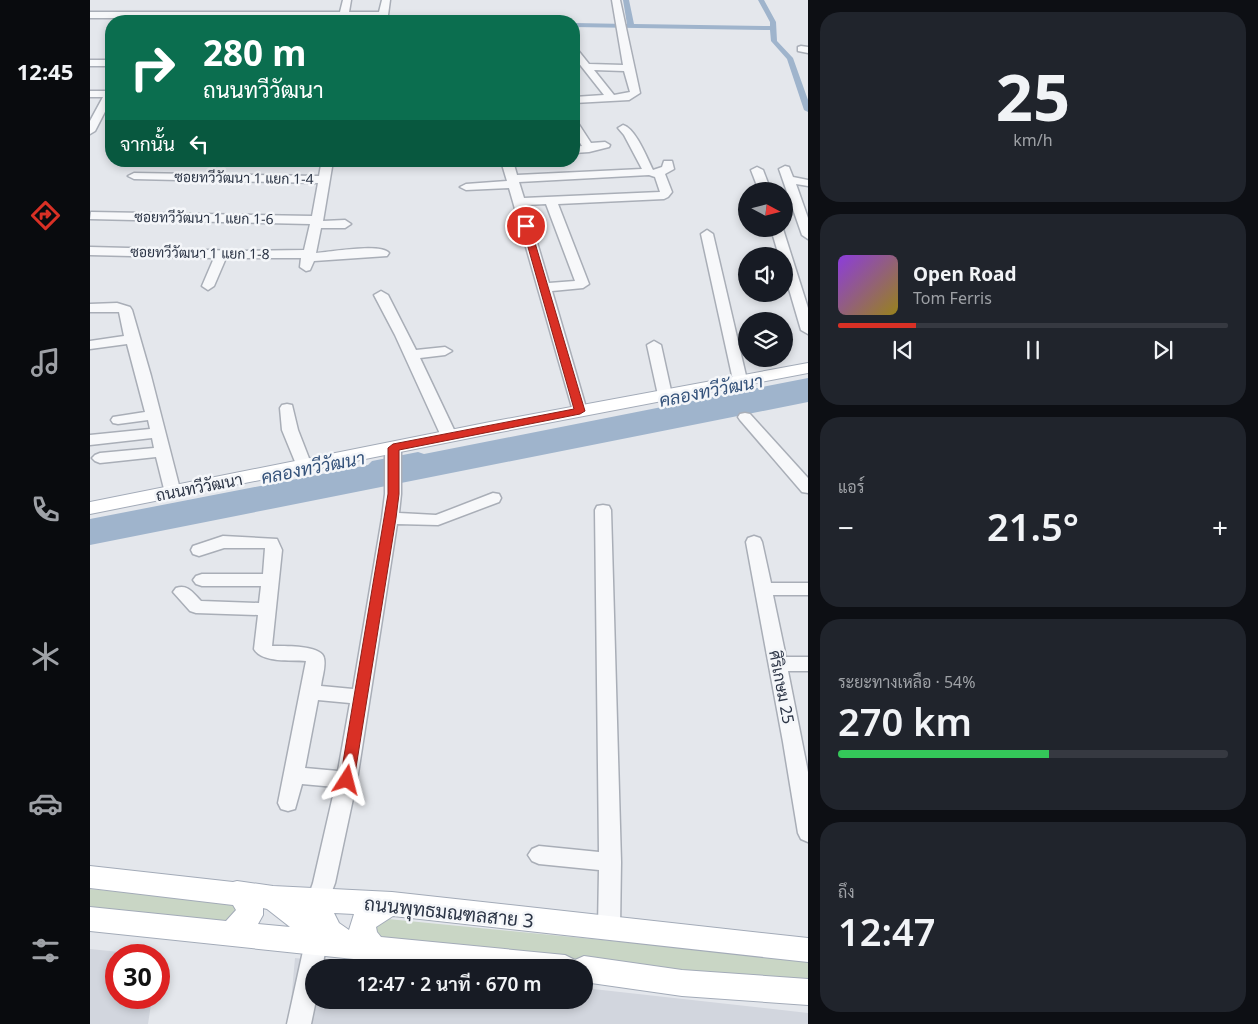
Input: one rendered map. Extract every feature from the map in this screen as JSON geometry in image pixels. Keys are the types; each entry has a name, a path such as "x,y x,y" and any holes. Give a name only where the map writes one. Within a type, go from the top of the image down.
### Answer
{"main road":[{"name":"ถนนทวีวัฒนา","path":"90,508 304,466 394,453 449,436 808,368"},
{"name":"ถนนพุทธมณฑลสาย 3","path":"90,877 238,892 274,898 392,904 808,950"},
{"path":"229,934 244,924 250,909 248,901 238,892"},
{"path":"274,898 296,915 316,942"},
{"path":"318,900 320,917 325,928 362,947"},
{"path":"362,947 364,938 362,924 367,916 392,904"},
{"path":"90,919 478,959"},
{"path":"593,970 682,983 808,992"}],"street":[{"path":"341,15 347,0"},
{"path":"383,15 386,0"},
{"path":"580,100 633,96 635,93 628,68 616,0"},
{"path":"135,15 153,10 160,15"},
{"path":"171,15 191,10 199,15"},
{"path":"210,15 231,10 237,15"},
{"path":"251,15 269,10 276,15"},
{"path":"291,15 307,10 331,15"},
{"path":"90,15 115,11 120,15"},
{"path":"580,59 611,98"},
{"path":"90,63 105,62"},
{"path":"586,67 628,68"},
{"path":"90,94 105,93"},
{"path":"90,131 105,104"},
{"path":"519,202 664,195 666,192 660,175 653,173 629,134 623,128"},
{"path":"580,134 591,151"},
{"path":"580,150 591,151 605,145"},
{"path":"466,187 653,173 668,169 668,163"},
{"path":"308,260 326,167"},
{"path":"509,167 580,411"},
{"path":"757,170 762,182"},
{"path":"808,184 786,174 808,233"},
{"name":"ซอยทวีวัฒนา 1 แยก 1-4","path":"134,176 324,180"},
{"path":"543,288 583,284 551,200"},
{"name":"ซอยทวีวัฒนา 1 แยก 1-6","path":"91,216 316,222"},
{"path":"316,222 345,224"},
{"path":"707,234 740,380"},
{"path":"780,238 808,330"},
{"name":"ซอยทวีวัฒนา 1 แยก 1-8","path":"90,251 222,254 308,260 353,253 383,253"},
{"path":"208,286 222,254"},
{"path":"381,295 412,355 449,436"},
{"path":"90,308 117,307 125,310 173,493"},
{"path":"90,345 132,338"},
{"path":"654,345 665,395"},
{"path":"412,355 445,351"},
{"path":"287,408 290,430 304,466"},
{"path":"118,420 154,415"},
{"path":"744,417 808,488"},
{"path":"90,440 158,433"},
{"path":"100,458 162,452"},
{"path":"318,900 324,883 347,780 390,518 393,494 394,453"},
{"path":"390,518 438,520 493,498"},
{"path":"603,510 610,862 609,928"},
{"path":"199,550 223,542 271,543 274,550 264,649 270,652 311,655 315,658 315,668 288,803"},
{"name":"ศิริเกษม 25","path":"754,542 777,664 800,742 808,833"},
{"path":"202,580 271,580"},
{"path":"763,588 808,589"},
{"path":"182,592 196,607 268,609"},
{"path":"777,664 808,664"},
{"path":"310,692 361,697"},
{"path":"293,775 347,780"},
{"path":"539,855 610,862"},
{"path":"299,1024 316,942"}],"shaded area":[{"path":"90,949 105,951 105,1009 150,1009 148,1024 90,1024"},
{"path":"295,958 306,959 305,1009 593,1009 593,989 808,1013 808,1024 289,1024"}],"green space":[{"path":"90,889 238,903 242,911 230,924 90,910"},
{"path":"388,919 808,960 808,984 645,970 593,964 593,959 550,959 377,939 369,926"}],"water":[{"path":"808,378 808,402 90,545 90,519 368,465 372,461 418,452 424,454"}],"waterway":[{"path":"626,0 631,26"},
{"path":"761,0 773,22 774,41 790,58 808,110"},
{"path":"580,25 631,26"},
{"path":"631,26 773,28"}],"route":[{"path":"347,780 390,518 393,494 393,448 580,411 526,226"}],"water label":[{"name":"คลองทวีวัฒนา","path":"711,391"},
{"name":"คลองทวีวัฒนา","path":"313,468"}]}
